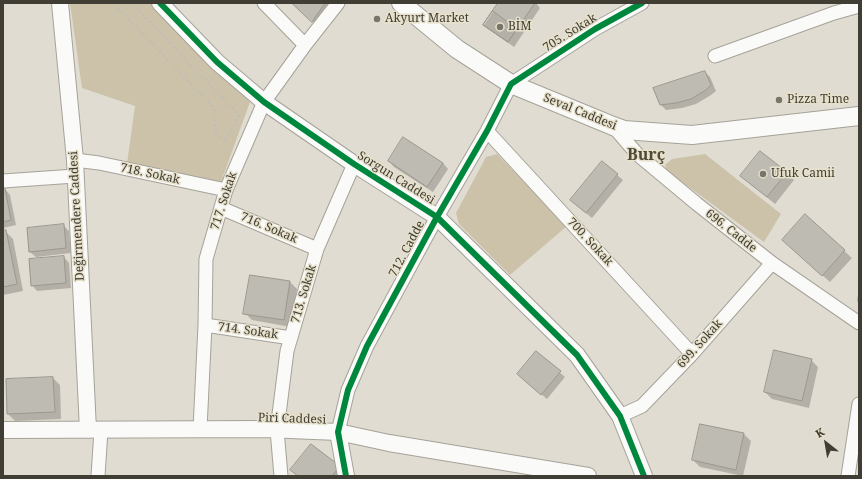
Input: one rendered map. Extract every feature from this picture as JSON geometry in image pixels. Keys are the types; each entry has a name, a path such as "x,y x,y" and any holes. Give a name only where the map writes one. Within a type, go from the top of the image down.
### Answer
{"main road":[{"name":"Seval Caddesi","path":"400,3 456,49 511,84 624,130 692,135 859,116"}],"street":[{"name":"Değirmendere Caddesi","path":"60,3 75,160 95,430"},
{"name":"Sorgun Caddesi","path":"160,3 217,62 264,102 354,164 437,217 577,355 620,416 644,476"},
{"path":"264,3 305,45"},
{"name":"717. Sokak","path":"200,429 205,325 206,259 226,190 264,102 305,45 338,3"},
{"name":"705. Sokak","path":"511,84 595,30 642,3"},
{"path":"715,56 834,13 859,6"},
{"name":"712. Cadde","path":"338,432 348,390 367,346 437,217 487,131 511,84"},
{"name":"696. Cadde","path":"613,126 637,154 697,204 772,263 859,324"},
{"name":"700. Sokak","path":"487,131 692,354"},
{"name":"718. Sokak","path":"75,160 99,163 226,190"},
{"name":"713. Sokak","path":"281,476 277,430 286,351 317,249 354,164"},
{"path":"3,181 75,176"},
{"name":"716. Sokak","path":"221,208 317,249"},
{"name":"699. Sokak","path":"620,416 642,406 692,354 772,263"},
{"name":"714. Sokak","path":"205,325 290,338"},
{"path":"848,476 856,441 859,404"},
{"name":"Piri Caddesi","path":"3,430 200,429 338,432 389,443 588,476"},
{"path":"95,430 98,476"},
{"path":"338,432 346,476"}],"path":[{"path":"118,3 118,8 214,108 216,136 226,141 239,115 132,3"}],"shaded area":[{"path":"70,3 152,3 250,102 221,182 127,164 135,106 82,88"},
{"path":"497,154 567,226 510,275 459,224 456,213 486,157"},
{"path":"705,154 781,214 764,242 667,171 665,165 672,159"}],"building":[{"path":"292,3 325,3 312,22"},
{"path":"498,3 535,3 508,42 483,25"},
{"path":"493,11 517,29 508,42 483,25"},
{"path":"705,71 711,85 706,90 691,99 660,105 653,88"},
{"path":"403,137 443,163 427,187 388,161"},
{"name":"Ufuk Camii","path":"760,151 787,172 767,197 740,176"},
{"path":"602,161 618,174 586,213 570,200"},
{"path":"5,188 11,220 3,222 3,189"},
{"path":"805,214 845,250 822,276 782,240"},
{"path":"64,224 66,248 29,252 27,228"},
{"path":"6,230 17,284 3,287 3,231"},
{"path":"64,256 66,283 31,286 29,259"},
{"path":"250,275 290,281 284,320 243,314"},
{"path":"774,350 812,359 802,401 764,392"},
{"path":"536,351 561,371 541,395 517,374"},
{"path":"53,377 55,412 7,414 6,379"},
{"path":"700,424 744,433 736,470 692,460"},
{"path":"311,444 340,466 332,476 298,476 290,470"}],"cycle path":[{"path":"160,3 217,62 264,102 354,164 437,217 577,355 620,416 644,476"},
{"path":"346,476 338,432 348,390 367,346 437,217 487,131 511,84 595,29 642,3"}],"place":[{"name":"Akyurt Market","path":"377,19"},
{"name":"BİM","path":"500,27"},
{"name":"Pizza Time","path":"779,100"},
{"name":"Ufuk Camii","path":"763,174"}],"district":[{"name":"Burç","path":"646,155"}]}
